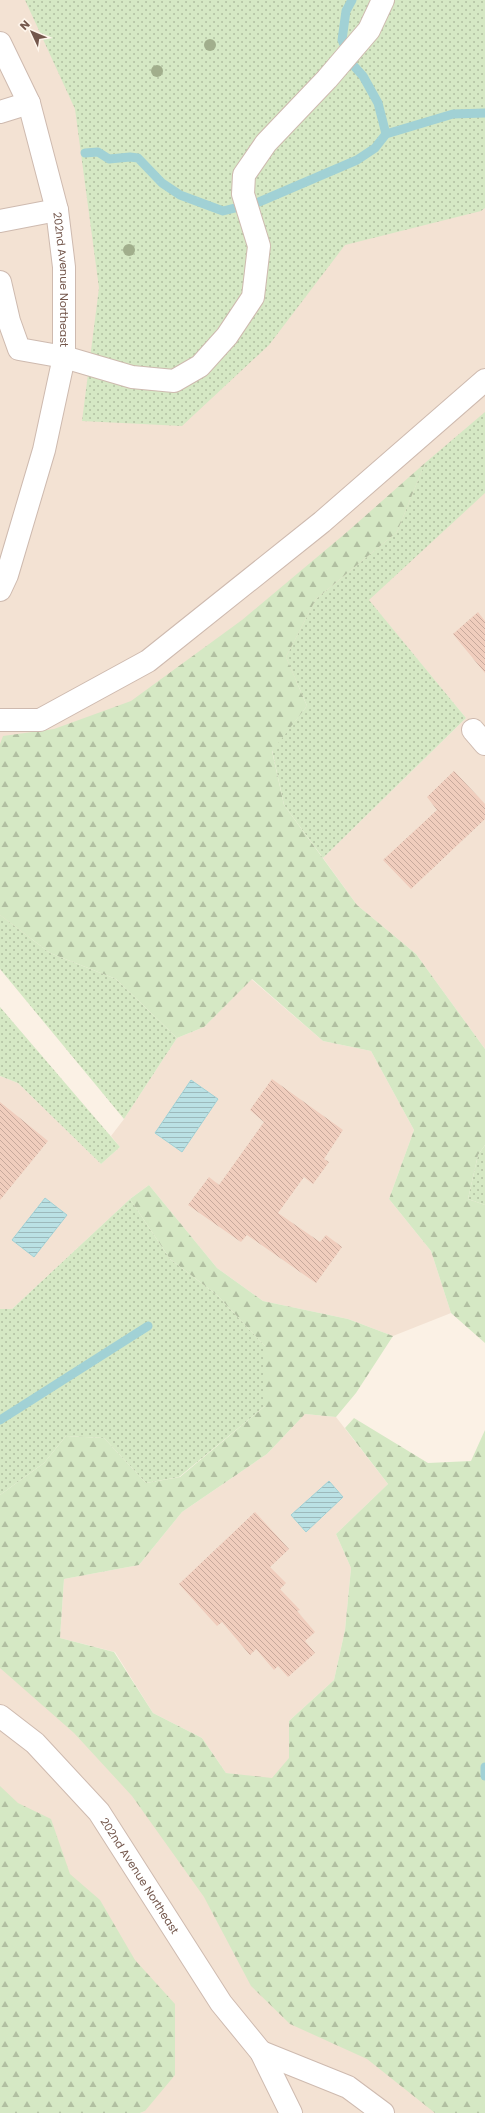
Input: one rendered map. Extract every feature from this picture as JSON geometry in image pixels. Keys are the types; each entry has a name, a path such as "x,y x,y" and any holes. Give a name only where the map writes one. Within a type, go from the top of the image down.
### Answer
{"street":[{"path":"0,282 19,349 64,357 132,377 174,381 200,366 227,336 253,298 259,246 243,194 244,175 266,143 369,30 383,0"},
{"name":"202nd Avenue Northeast","path":"0,43 29,103 57,210 64,267 64,357 44,450 7,575 0,590"},
{"path":"0,112 29,103"},
{"path":"0,221 57,210"},
{"path":"0,720 40,720 148,661 322,522 485,380"},
{"name":"202nd Avenue Northeast","path":"0,1716 35,1743 99,1812 221,2003 261,2052 291,2113"},
{"name":"202nd Avenue Northeast","path":"261,2052 348,2087 383,2113"}],"shaded area":[{"path":"0,0 485,0 485,1049 416,954 357,905 323,858 466,718 376,609 0,968"},
{"path":"251,979 323,1041 371,1051 414,1130 389,1199 431,1251 451,1313 393,1336 348,1319 263,1301 217,1268 149,1185 130,1199 12,1309 0,1309 0,1076 18,1083 101,1164 120,1147 111,1136 124,1119 177,1038 204,1027"},
{"path":"305,1414 336,1417 388,1484 336,1534 351,1568 345,1630 334,1680 289,1721 289,1759 272,1779 226,1773 202,1738 153,1713 115,1652 60,1638 64,1579 139,1565 182,1512 267,1454"},
{"path":"0,1616 485,2113 140,2113 145,2111 0,1860"}],"green space":[{"path":"25,0 485,0 485,208 481,211 345,245 269,345 182,426 82,421 99,288 75,109"},
{"path":"485,412 485,493 369,600 466,718 323,858 284,805 272,750 307,706 286,657 316,599 397,532 425,463"},
{"path":"425,463 397,532 316,599 286,657 307,706 272,751 284,805 357,905 416,954 485,1049 485,1145 478,1155 468,1199 485,1205 485,1343 451,1313 431,1251 389,1199 414,1130 371,1051 323,1041 252,979 204,1027 177,1038 116,979 50,953 0,915 0,744 3,736 54,729 131,701 242,620 347,532"},
{"path":"0,915 50,953 116,979 177,1038 124,1119 0,969"},
{"path":"0,1007 120,1147 101,1164 18,1083 0,1076"},
{"path":"485,1145 485,1205 468,1199 478,1155"},
{"path":"149,1185 217,1268 263,1301 348,1319 393,1336 356,1393 336,1417 305,1414 267,1454 182,1512 139,1565 64,1579 60,1638 114,1652 153,1713 202,1738 226,1773 272,1778 289,1758 289,1721 334,1680 345,1630 351,1568 336,1534 388,1484 345,1428 354,1418 428,1463 471,1461 485,1430 485,2113 435,2113 367,2059 290,2024 251,1986 204,1897 132,1796 74,1733 0,1668 0,1495 44,1463 66,1436 104,1438 146,1483 180,1477 265,1406 265,1346 217,1295 170,1259 130,1199"},
{"path":"130,1199 170,1259 217,1295 265,1346 265,1406 179,1477 146,1483 104,1438 66,1436 44,1463 0,1495 0,1309 12,1309"},
{"path":"0,1786 18,1803 51,1819 70,1874 100,1900 135,1960 175,2004 175,2075 145,2111 140,2113 0,2113"}],"water":[{"path":"191,1080 218,1099 182,1152 155,1133"},
{"path":"45,1198 67,1215 34,1257 12,1240"},
{"path":"329,1481 343,1497 306,1532 291,1515"}],"building":[{"path":"478,612 485,621 485,673 453,634"},
{"path":"454,771 485,804 485,819 411,889 383,860 437,810 427,797"},
{"path":"272,1079 343,1130 324,1159 329,1162 313,1184 304,1177 278,1213 320,1242 326,1235 342,1247 316,1283 247,1235 241,1242 188,1205 209,1177 219,1185 264,1122 250,1110"},
{"path":"0,1102 48,1141 0,1200"},
{"path":"255,1512 289,1549 270,1567 286,1583 280,1589 300,1610 297,1611 315,1632 305,1641 315,1653 288,1677 278,1666 274,1670 256,1649 250,1655 222,1622 217,1626 179,1584"}],"waterway":[{"path":"352,0 346,11 342,40 353,65 363,76 378,103 386,134"},
{"path":"85,153 98,152 109,159 130,157 138,158 162,183 180,195 223,211 259,202 357,160 375,148 386,134 453,114 485,113"},
{"path":"0,1420 148,1326"},
{"path":"485,1767 485,1776"}]}
